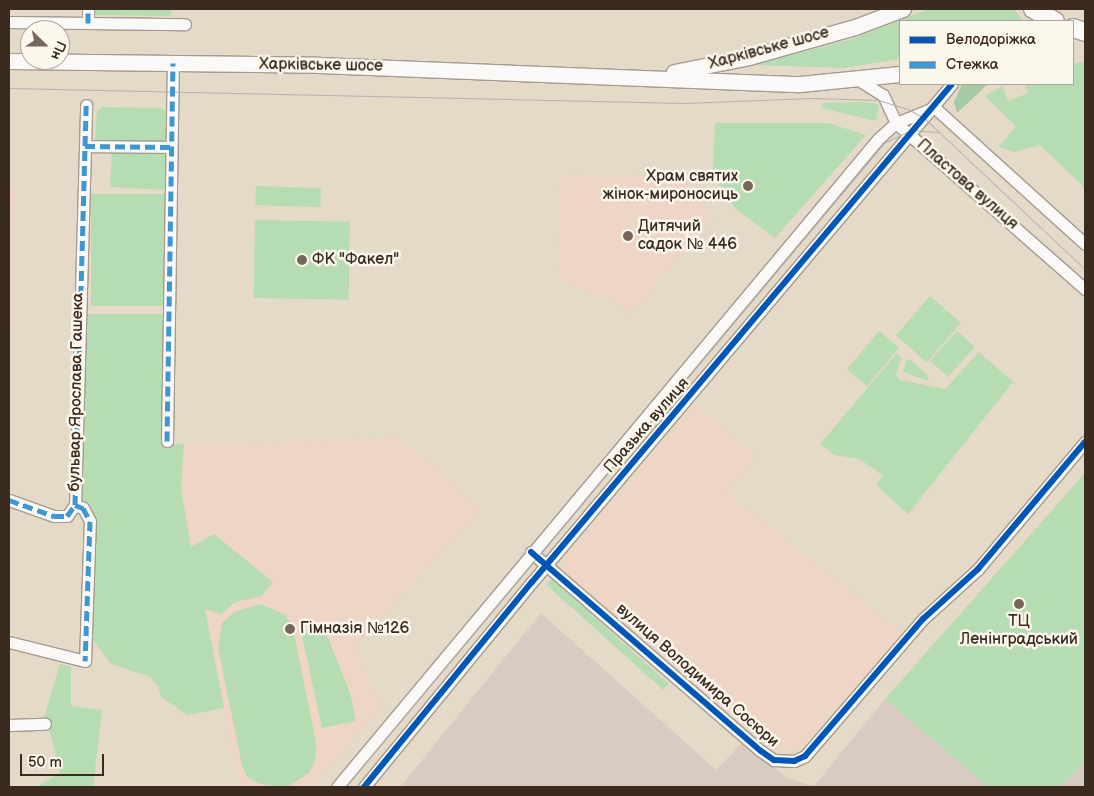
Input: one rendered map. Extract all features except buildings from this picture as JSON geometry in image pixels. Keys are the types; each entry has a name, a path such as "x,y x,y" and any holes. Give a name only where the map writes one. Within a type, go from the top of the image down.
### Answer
{"highway":[{"path":"1033,9 1053,20"}],"main road":[{"name":"Харківське шосе","path":"632,76 675,72 749,56 886,12 903,9"},
{"name":"Харківське шосе","path":"9,61 319,65 800,84 899,74"}],"street":[{"path":"88,9 88,23"},
{"path":"9,22 185,24"},
{"path":"167,442 172,63"},
{"name":"Пластова вулиця","path":"856,78 883,95 896,123 1085,289"},
{"name":"Празька вулиця","path":"364,787 547,564 911,136 951,85"},
{"name":"бульвар Ярослава Гашека","path":"9,642 85,661 90,521 83,508 75,505 86,105"},
{"name":"Пластова вулиця","path":"934,108 1085,244"},
{"name":"Празька вулиця","path":"337,787 783,250 896,123 934,108"},
{"path":"85,146 171,147"},
{"name":"вулиця Володимира Сосюри","path":"531,552 761,751 774,760 794,761 805,756 922,619 978,569 1085,442"},
{"path":"9,500 54,516 67,516 75,505"},
{"path":"9,725 45,724"}],"shaded area":[{"name":"Дитячий садок № 446","path":"697,175 705,206 715,216 631,314 613,302 558,278 559,176"},
{"path":"9,185 15,191 12,326 9,326"},
{"path":"695,404 756,456 726,492 902,633 801,748 782,753 767,748 564,574 565,556"},
{"name":"Гімназія №126","path":"401,438 480,509 355,647 380,707 314,787 240,787 184,515 181,488 184,444"},
{"path":"541,613 716,770 742,743 789,779 814,786 885,699 988,787 400,787"},
{"path":"1085,762 1085,787 1060,787"}],"green space":[{"path":"94,9 171,9 171,16 94,15"},
{"path":"928,9 1013,9 1023,20 900,20"},
{"path":"899,20 899,59 843,68 755,65 852,39"},
{"path":"1085,62 1085,188 1040,145 1014,152 999,147 1016,126 985,96 1002,86 1008,101 1028,93 1025,85 1074,85 1074,63"},
{"path":"962,85 987,85 957,113 954,102"},
{"path":"863,102 879,104 876,121 822,108 822,103"},
{"path":"102,107 161,108 168,111 168,137 161,145 103,144 95,140 97,112"},
{"path":"715,123 828,123 866,135 775,238 735,208 717,182 713,170"},
{"path":"112,151 161,152 167,158 167,190 110,187"},
{"path":"256,186 321,188 320,207 255,205"},
{"path":"91,194 166,194 166,306 91,306"},
{"name":"ФК \"Факел\"","path":"255,220 350,222 349,300 254,298"},
{"path":"930,296 961,323 927,362 896,335"},
{"path":"85,314 164,314 170,445 184,444 181,488 191,547 214,534 273,582 261,596 235,602 221,614 205,609 224,708 187,715 161,697 158,686 150,677 111,664 91,637 93,518 90,508 78,497"},
{"path":"879,331 899,348 867,386 847,369"},
{"path":"957,331 975,347 948,377 930,361"},
{"path":"979,352 1013,382 908,514 876,485 883,476 860,459 834,455 820,444 897,353 901,358 896,375 900,380 945,389"},
{"path":"910,359 927,375 929,381 903,372 906,361"},
{"path":"1085,473 1085,762 1060,787 988,787 885,699"},
{"path":"552,579 669,684 663,690 547,585"},
{"path":"261,604 286,615 294,634 316,742 315,761 309,773 286,787 261,784 247,777 242,765 218,648 222,623 234,612"},
{"path":"325,630 350,693 356,721 322,728 301,631"},
{"path":"60,664 71,667 71,706 102,710 93,787 37,787 60,773 48,724 43,721"}],"tram line":[{"path":"9,88 684,103 812,98 878,100 908,109 925,119 1085,269"},
{"path":"345,787 884,143 911,130 938,132"}],"marked path":[{"path":"88,9 88,23"},
{"path":"167,441 173,63"},
{"path":"9,500 54,516 67,516 75,505 86,105"},
{"path":"85,146 171,147"},
{"path":"75,505 83,508 90,521 85,661"}],"cycle path":[{"path":"364,787 532,582 951,85"},
{"path":"531,552 761,751 774,760 794,761 805,756 923,619 978,569 1085,442"}],"place":[{"name":"Храм святих жінок-мироносиць","path":"748,186"},
{"name":"Дитячий садок № 446","path":"628,236"},
{"name":"ФК \"Факел\"","path":"302,260"},
{"name":"ТЦ Ленінградський","path":"1019,604"},
{"name":"Гімназія №126","path":"290,629"}]}
